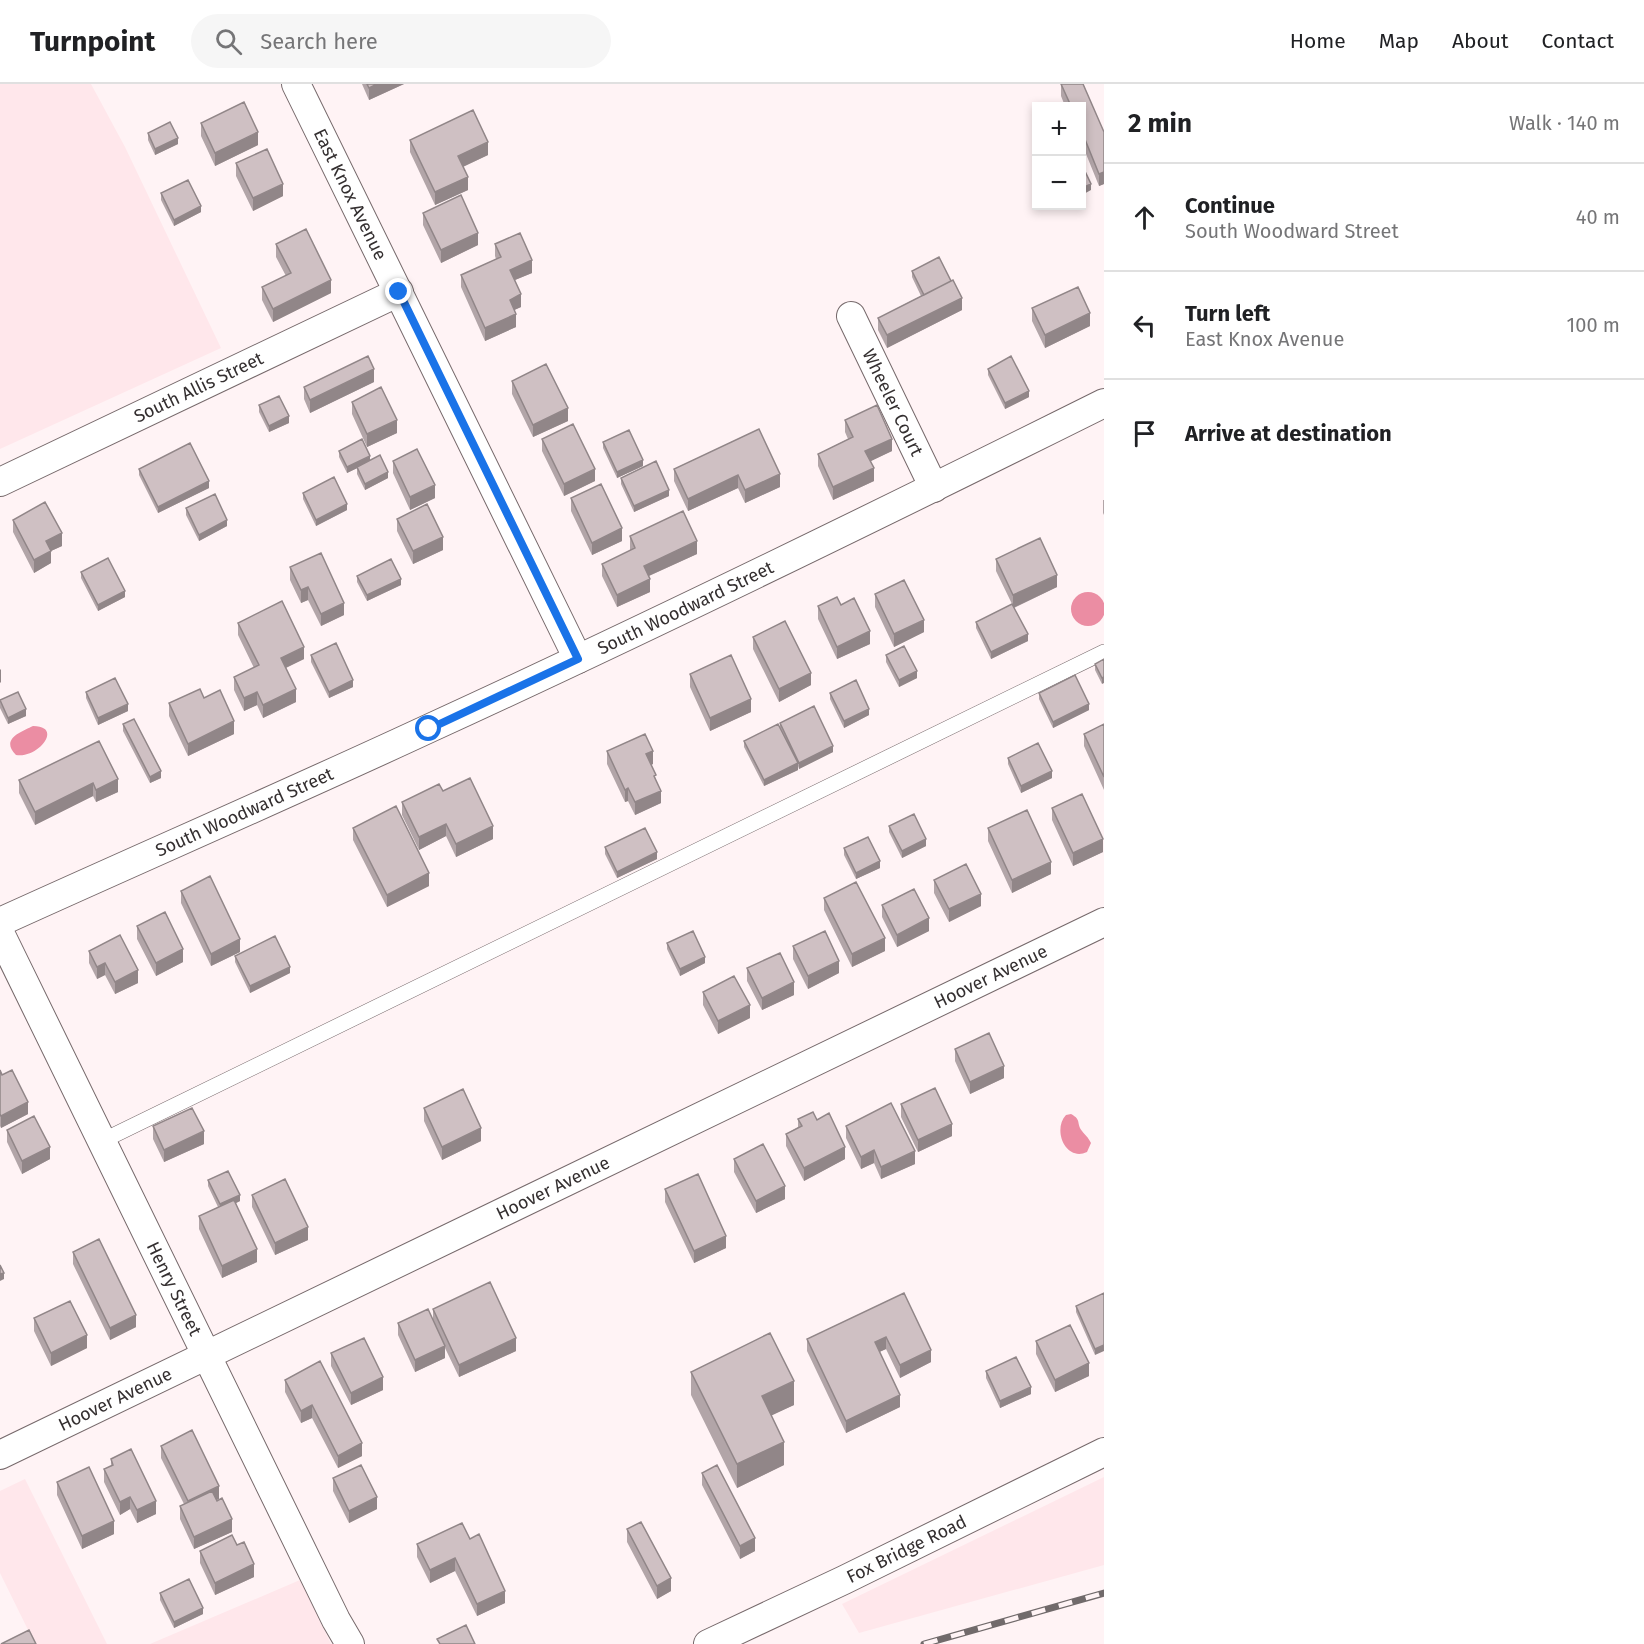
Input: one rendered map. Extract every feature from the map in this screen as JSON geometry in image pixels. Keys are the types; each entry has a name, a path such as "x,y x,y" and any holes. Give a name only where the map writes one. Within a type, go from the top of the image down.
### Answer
{"street":[{"name":"East Knox Avenue","path":"296,84 578,659"},
{"name":"South Allis Street","path":"0,482 399,292"},
{"name":"Wheeler Court","path":"851,316 934,488"},
{"name":"South Woodward Street","path":"0,922 429,729 578,659 934,488 1104,403"},
{"name":"Hoover Avenue","path":"0,1455 1104,922"},
{"name":"Henry Street","path":"0,933 206,1356 350,1644"},
{"name":"Fox Bridge Road","path":"708,1644 1104,1452"}],"lane":[{"path":"102,1141 1104,652"}],"shaded area":[{"path":"0,84 91,84 125,147 221,348 0,449"},
{"path":"1088,592 1100,597 1105,609 1100,621 1088,626 1076,621 1071,609 1076,597"},
{"path":"33,726 42,727 47,731 44,742 32,752 16,755 10,745 11,740"},
{"path":"1071,1114 1077,1118 1080,1128 1091,1143 1087,1152 1073,1153 1063,1143 1060,1129 1062,1121 1066,1115"},
{"path":"1104,1477 1104,1565 859,1633 842,1604"},
{"path":"25,1479 107,1644 35,1644 0,1573 0,1491"},
{"path":"300,1580 331,1644 150,1644"}],"building":[{"path":"1061,84 1083,84 1104,132 1104,172 1099,174 1086,142 1086,102 1069,102"},
{"path":"244,102 258,132 215,153 201,123"},
{"path":"473,110 488,142 458,156 468,177 435,192 410,140"},
{"path":"170,122 178,138 155,149 148,133"},
{"path":"267,149 283,184 253,198 236,163"},
{"path":"1086,173 1091,184 1086,186"},
{"path":"188,180 201,206 174,220 161,193"},
{"path":"461,195 478,233 441,250 423,213"},
{"path":"306,229 331,280 273,309 262,287 291,273 276,244"},
{"path":"520,233 532,260 510,270 521,294 510,300 516,314 485,328 461,275 501,257 495,244"},
{"path":"939,257 951,281 924,295 912,271"},
{"path":"953,280 962,298 887,335 878,318"},
{"path":"1078,287 1090,313 1045,335 1032,308"},
{"path":"368,356 374,369 310,400 304,387"},
{"path":"1011,356 1029,391 1005,403 988,369"},
{"path":"546,364 568,408 533,425 512,381"},
{"path":"381,387 397,420 367,434 352,402"},
{"path":"279,396 289,416 269,426 259,405"},
{"path":"877,405 892,439 865,451 874,468 833,487 818,454 853,437 845,420"},
{"path":"573,424 595,469 564,484 542,439"},
{"path":"759,429 780,474 745,490 738,475 688,499 674,469"},
{"path":"629,430 643,460 617,472 603,442"},
{"path":"362,439 370,456 347,467 339,451"},
{"path":"190,443 209,481 158,507 139,469"},
{"path":"417,449 435,485 410,497 393,461"},
{"path":"380,455 388,472 365,484 357,467"},
{"path":"656,461 669,490 634,506 621,478"},
{"path":"334,477 347,504 316,520 303,493"},
{"path":"601,484 622,528 592,543 571,498"},
{"path":"215,494 227,520 199,535 186,508"},
{"path":"45,502 62,533 46,541 51,551 34,560 13,520"},
{"path":"427,504 443,537 413,551 397,519"},
{"path":"683,511 697,541 644,566 650,579 617,595 602,564 635,548 630,536"},
{"path":"1040,538 1057,575 1013,595 996,559"},
{"path":"321,553 344,603 321,614 308,587 301,590 290,567"},
{"path":"108,558 125,591 98,605 81,572"},
{"path":"391,559 401,579 367,595 357,576"},
{"path":"904,580 924,620 894,634 875,594"},
{"path":"837,597 841,605 854,598 870,631 837,647 818,606"},
{"path":"282,601 304,647 281,658 296,689 263,705 257,692 244,698 234,677 259,665 238,623"},
{"path":"1012,604 1028,634 991,652 976,622"},
{"path":"785,621 811,673 779,689 753,637"},
{"path":"336,643 353,680 329,692 311,655"},
{"path":"904,646 917,671 899,680 886,655"},
{"path":"731,655 751,699 710,718 690,674"},
{"path":"1104,659 1104,677 1102,678 1095,664"},
{"path":"1075,675 1089,704 1053,722 1039,693"},
{"path":"115,678 128,704 98,718 86,692"},
{"path":"856,680 869,709 844,721 830,693"},
{"path":"200,689 204,698 220,690 234,721 188,744 169,703"},
{"path":"18,692 26,709 8,718 0,700"},
{"path":"814,706 833,746 799,763 780,723"},
{"path":"134,719 161,771 150,777 123,724"},
{"path":"778,724 798,763 764,780 744,741"},
{"path":"1104,724 1104,777 1084,734"},
{"path":"645,734 653,751 646,754 661,791 635,802 628,788 625,790 607,751"},
{"path":"99,741 118,779 96,790 93,783 35,812 19,780"},
{"path":"1038,743 1052,771 1021,786 1008,758"},
{"path":"470,778 493,826 456,844 446,824 419,837 402,802 439,784 443,791"},
{"path":"1082,794 1103,839 1073,853 1052,808"},
{"path":"396,806 429,873 387,895 353,828"},
{"path":"1027,810 1051,862 1012,880 988,828"},
{"path":"914,814 926,839 902,851 889,826"},
{"path":"645,828 657,852 617,872 605,847"},
{"path":"868,837 880,861 856,873 844,848"},
{"path":"966,864 981,894 949,909 934,880"},
{"path":"210,876 240,939 211,954 181,891"},
{"path":"856,882 885,938 852,954 824,898"},
{"path":"914,889 929,918 897,935 882,905"},
{"path":"165,912 183,949 156,963 137,926"},
{"path":"693,931 705,957 680,969 667,943"},
{"path":"825,931 839,961 808,976 793,946"},
{"path":"120,935 138,970 115,982 105,963 97,967 89,951"},
{"path":"275,936 290,967 250,986 235,956"},
{"path":"780,953 794,982 762,998 747,968"},
{"path":"734,976 750,1005 718,1021 703,992"},
{"path":"989,1033 1004,1066 970,1082 955,1049"},
{"path":"0,1070 2,1075 12,1070 28,1102 1,1116 0,1114"},
{"path":"935,1088 952,1124 918,1140 901,1104"},
{"path":"463,1089 481,1128 442,1147 424,1108"},
{"path":"891,1103 915,1151 881,1167 874,1150 861,1157 846,1126"},
{"path":"192,1108 204,1131 164,1150 153,1126"},
{"path":"813,1112 817,1120 829,1113 845,1147 804,1168 786,1134 802,1126 798,1119"},
{"path":"34,1116 50,1147 22,1161 7,1130"},
{"path":"763,1144 785,1186 756,1201 734,1159"},
{"path":"228,1171 240,1195 220,1204 208,1180"},
{"path":"698,1174 726,1236 694,1251 665,1189"},
{"path":"285,1179 308,1227 275,1243 252,1195"},
{"path":"234,1200 257,1249 222,1266 199,1216"},
{"path":"99,1239 136,1315 110,1328 73,1252"},
{"path":"490,1282 516,1338 459,1365 433,1309"},
{"path":"904,1293 931,1350 900,1365 886,1337 875,1342 900,1395 846,1421 807,1339"},
{"path":"1104,1293 1104,1345 1095,1349 1076,1306"},
{"path":"70,1301 87,1335 51,1353 34,1318"},
{"path":"428,1309 445,1346 415,1360 398,1323"},
{"path":"1070,1325 1089,1363 1055,1380 1036,1341"},
{"path":"770,1333 794,1381 762,1396 784,1442 737,1464 691,1372"},
{"path":"364,1338 383,1377 351,1393 331,1353"},
{"path":"1016,1357 1031,1387 1000,1401 986,1371"},
{"path":"320,1361 362,1443 338,1456 312,1405 301,1411 285,1380"},
{"path":"192,1430 219,1486 188,1501 161,1446"},
{"path":"131,1449 156,1501 137,1510 130,1497 120,1502 104,1469 113,1465 111,1459"},
{"path":"361,1465 377,1497 349,1511 333,1478"},
{"path":"717,1465 755,1538 740,1546 702,1473"},
{"path":"89,1467 114,1521 82,1536 57,1482"},
{"path":"212,1491 217,1501 222,1498 232,1519 194,1537 180,1506"},
{"path":"641,1522 671,1578 657,1586 627,1529"},
{"path":"462,1523 470,1539 479,1534 505,1591 477,1604 455,1558 430,1570 417,1544"},
{"path":"232,1535 237,1545 244,1542 254,1564 215,1583 200,1551"},
{"path":"189,1579 203,1608 174,1622 160,1593"},
{"path":"466,1625 475,1644 440,1644 437,1639"},
{"path":"29,1630 36,1644 1,1644"}],"railway":[{"path":"924,1644 1104,1593"}],"route":[{"path":"399,292 578,659 429,729"}]}
